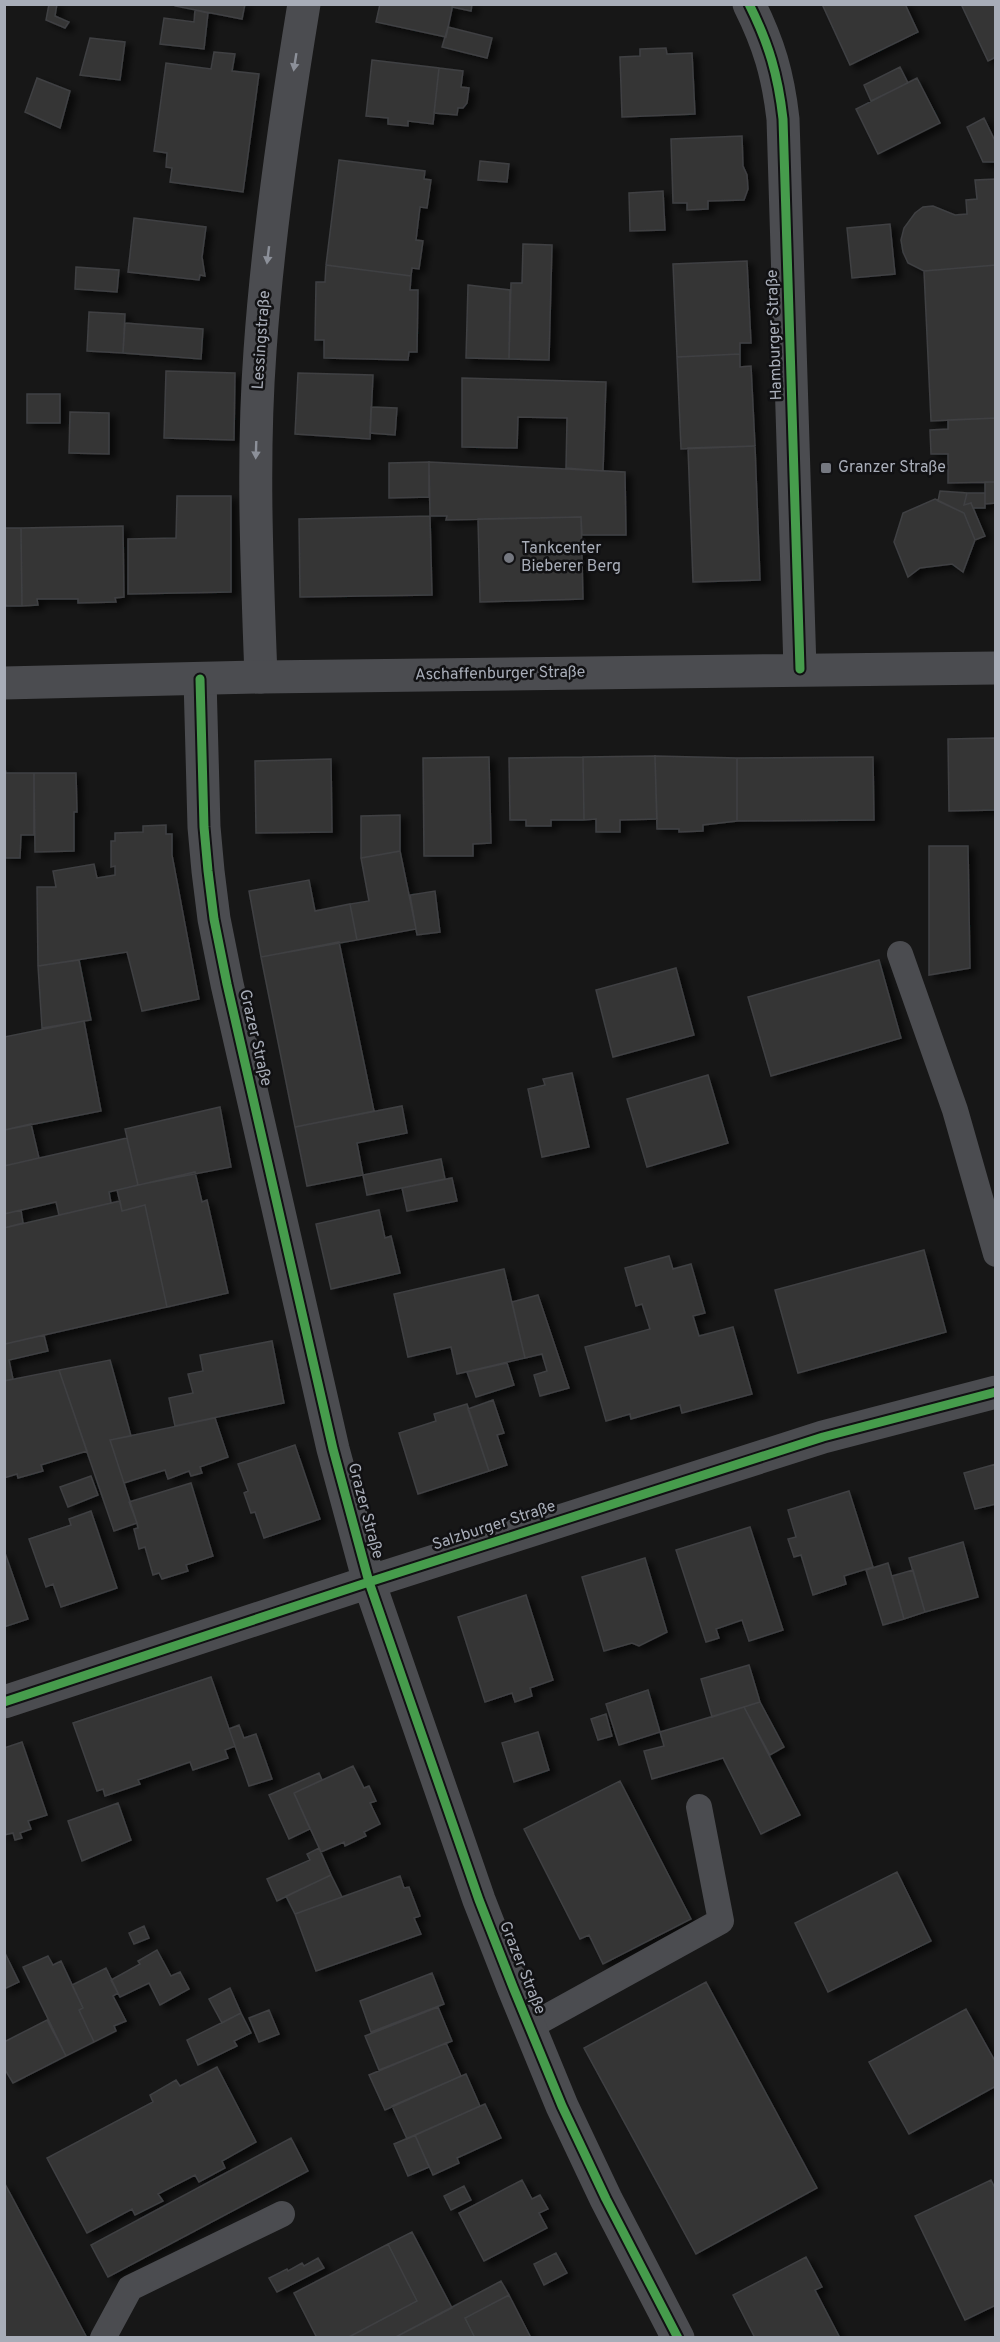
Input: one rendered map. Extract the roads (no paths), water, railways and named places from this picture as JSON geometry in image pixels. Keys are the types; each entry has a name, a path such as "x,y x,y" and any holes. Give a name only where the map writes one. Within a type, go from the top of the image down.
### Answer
{"street":[{"name":"Lessingstraße","path":"261,677 255,505 260,352 268,259 304,4"},
{"name":"Hamburger Straße","path":"749,4 773,60 783,119 800,669"},
{"name":"Aschaffenburger Straße","path":"4,683 261,677 996,668"},
{"name":"Grazer Straße","path":"200,679 204,827 214,919 333,1449 369,1582 479,1900 562,2106 606,2199 678,2337"},
{"name":"Salzburger Straße","path":"4,1702 369,1582 823,1437 996,1392"}],"lane":[{"path":"900,954 955,1110 996,1254"},
{"path":"530,2027 721,1922 699,1806"},
{"path":"103,2337 130,2288 282,2214"}],"place":[{"name":"Granzer Straße","path":"826,468"},
{"name":"Tankcenter Bieberer Berg","path":"509,558"}]}
